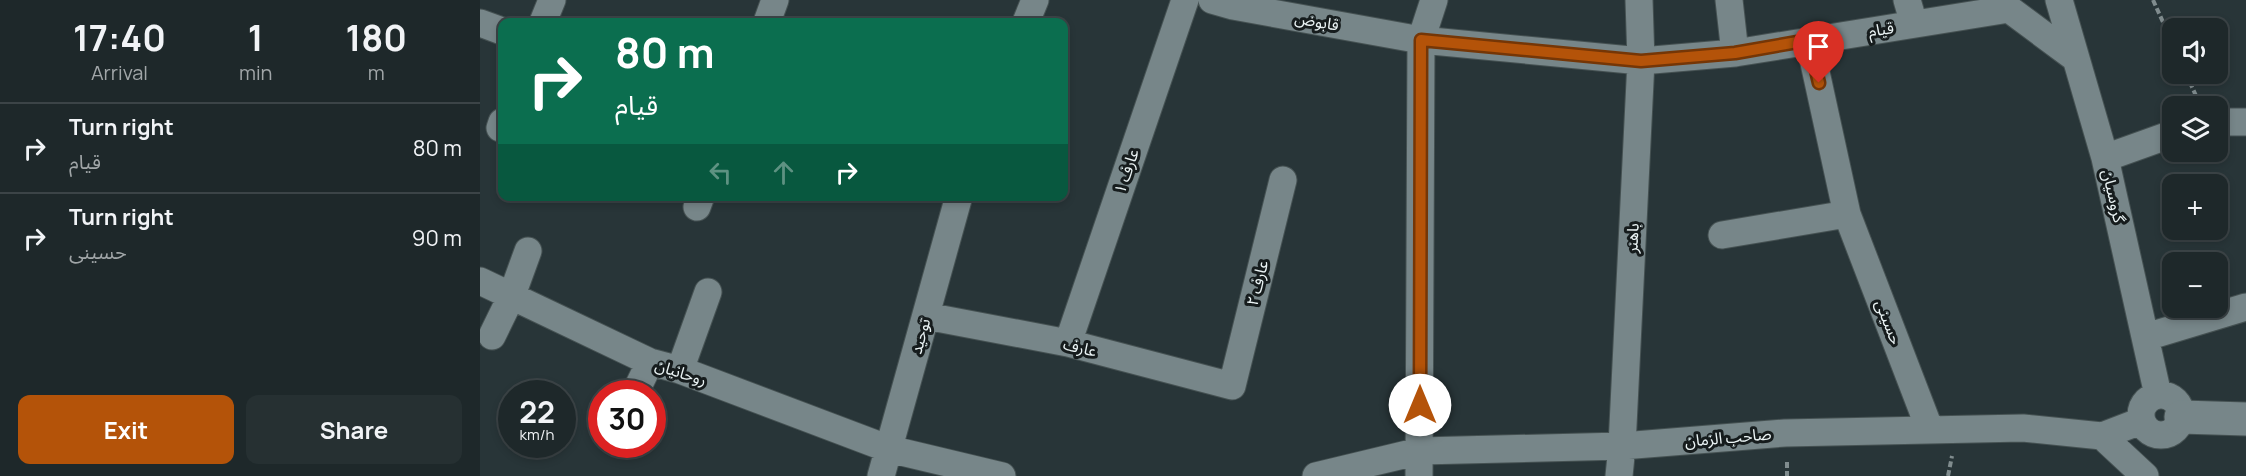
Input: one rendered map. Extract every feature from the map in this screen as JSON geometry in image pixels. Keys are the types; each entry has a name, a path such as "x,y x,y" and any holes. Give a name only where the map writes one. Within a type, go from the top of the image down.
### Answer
{"street":[{"path":"545,18 552,0"},
{"path":"768,18 775,0"},
{"path":"1028,18 1035,0"},
{"name":"عارف ۱","path":"1068,343 1185,0"},
{"path":"1420,463 1421,40 1434,0"},
{"name":"باهنر","path":"1619,476 1641,61 1639,0"},
{"path":"1729,0 1735,53"},
{"name":"گروسیان","path":"2059,0 2105,158 2146,337 2170,406"},
{"name":"قابوض","path":"1227,2 1421,40"},
{"name":"قیام","path":"1421,40 1641,61 1735,53 1809,40 1911,12 2009,9 2075,58"},
{"path":"480,22 498,29"},
{"name":"حسینی","path":"1809,40 1847,214 1930,430"},
{"path":"2228,122 2246,122"},
{"path":"2105,158 2162,138"},
{"name":"عارف ۲","path":"1232,386 1283,180"},
{"name":"توحید","path":"881,476 958,201"},
{"path":"1722,236 1847,214"},
{"path":"492,336 512,295 528,251"},
{"name":"روحانیان","path":"480,281 650,362 681,370 889,449"},
{"path":"681,370 708,292"},
{"path":"2146,337 2246,307"},
{"name":"عارف","path":"926,316 1068,343 1232,386"},
{"path":"641,380 650,362"},
{"path":"2170,406 2177,427 2169,434 2159,435 2149,431 2141,421 2141,411 2146,402 2170,406 2245,423"},
{"name":"صاحب الزمان","path":"1316,476 1420,463 1785,433 2023,428 2102,436 2141,421"},
{"path":"2102,436 2145,476"},
{"path":"889,449 1002,476"}],"path":[{"path":"2153,0 2162,20"}],"route":[{"path":"1420,405 1421,40 1641,61 1735,53 1809,40 1819,83"}]}
